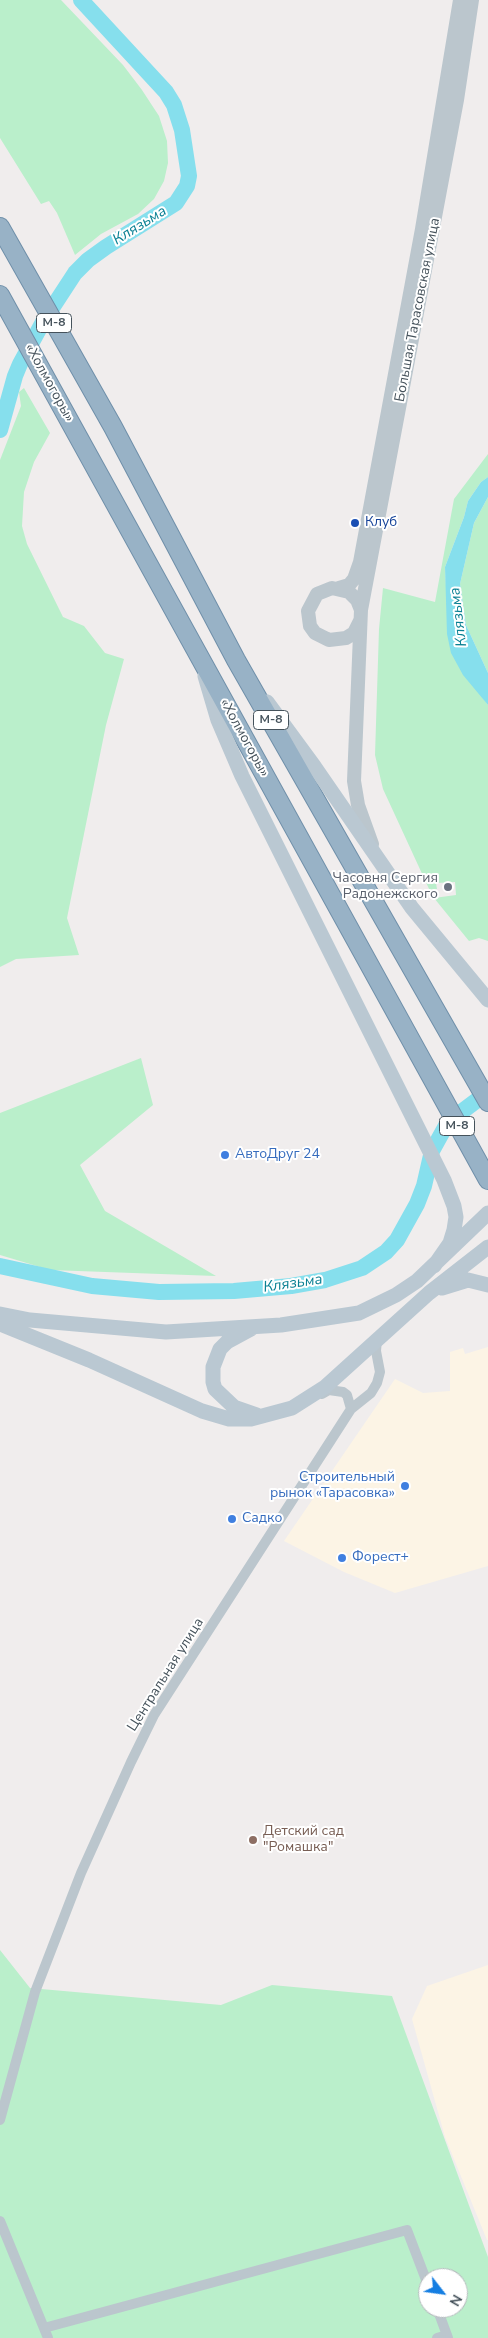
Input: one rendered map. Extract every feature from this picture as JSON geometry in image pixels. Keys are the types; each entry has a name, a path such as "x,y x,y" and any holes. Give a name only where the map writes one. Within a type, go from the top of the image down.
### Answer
{"highway":[{"name":"М-8","path":"0,227 92,391 236,660 488,1102"},
{"name":"«Холмогоры»","path":"0,295 73,425 426,1072 488,1180"}],"main road":[{"path":"198,655 218,720 242,776 401,1090 444,1180 456,1217 450,1243 434,1266"},
{"path":"236,660 376,853 412,908 488,1000"},
{"path":"0,1314 30,1320 166,1332 281,1325 359,1313 396,1295 434,1266 488,1213"},
{"path":"0,1324 89,1360 202,1411 229,1419 251,1419 280,1412 301,1404 325,1387 429,1293 488,1247"},
{"path":"429,1293 468,1280 488,1284"},
{"path":"256,1326 227,1342 220,1350 213,1366 213,1382 215,1389 234,1407 261,1416"}],"street":[{"name":"Большая Тарасовская улица","path":"339,588 349,585 354,579 360,562 428,192 460,0"},
{"name":"Большая Тарасовская улица","path":"376,853 358,805 354,781 361,615 456,109 472,0"},
{"path":"339,588 354,596 361,615 354,633 346,638 334,641 323,639 310,626 308,611 312,599 325,589 339,588"},
{"name":"Центральная улица","path":"0,2120 35,1992 81,1873 130,1762 154,1715 351,1410 371,1394 379,1377 377,1340"},
{"path":"301,1404 329,1390 335,1389 347,1395 351,1410"},
{"path":"0,2221 48,2338"},
{"path":"44,2328 407,2230 422,2268"},
{"path":"439,2318 444,2337"}],"shaded area":[{"name":"Строительный рынок «Тарасовка»","path":"488,1347 488,1566 395,1593 344,1572 284,1541 395,1379 423,1393 450,1391 450,1352 463,1348 465,1354"},
{"path":"488,1965 487,2240 445,2137 412,2019 427,1986"}],"green space":[{"path":"0,0 61,0 123,65 142,90 159,116 167,141 168,163 164,181 154,199 138,214 101,234 75,255 57,213 49,201 41,204 0,138"},
{"path":"24,388 50,433 34,462 24,492 22,526 27,544 63,617 84,626 105,653 124,659 106,725 67,918 79,955 16,959 0,967 0,460 21,406 19,392"},
{"path":"488,454 488,477 481,482 468,501 445,567 447,605 483,698 488,705 488,941 479,938 469,941 434,898 456,895 455,882 436,883 437,889 430,891 383,789 375,755 379,629 383,588 435,602 454,499"},
{"path":"488,497 488,673 466,625 460,584 474,523"},
{"path":"141,1058 153,1105 80,1165 105,1211 216,1276 50,1270 0,1255 0,1113"},
{"path":"0,1950 30,1988 221,2005 272,1985 392,1996 488,2257 488,2338 0,2338"}],"water":[{"path":"488,477 488,497 474,523 460,584 466,625 488,673 488,705 463,675 451,653 447,634 445,567 468,501 481,482"}],"waterway":[{"name":"Клязьма","path":"0,430 20,364 43,322 75,273 88,260 106,247 176,203 187,186 189,176 182,130 174,105 166,92 81,0"},
{"name":"Клязьма","path":"0,1266 92,1286 159,1292 234,1291 291,1286 325,1280 362,1268 386,1252 397,1240 417,1204 424,1186 432,1151 448,1122 488,1092"}],"place":[{"name":"Клуб","path":"355,523"},
{"name":"Часовня Сергия Радонежского","path":"448,887"},
{"name":"АвтоДруг 24","path":"225,1155"},
{"name":"Строительный рынок «Тарасовка»","path":"405,1486"},
{"name":"Садко","path":"232,1519"},
{"name":"Форест+","path":"342,1558"},
{"name":"Детский сад \"Ромашка\"","path":"253,1840"}]}
